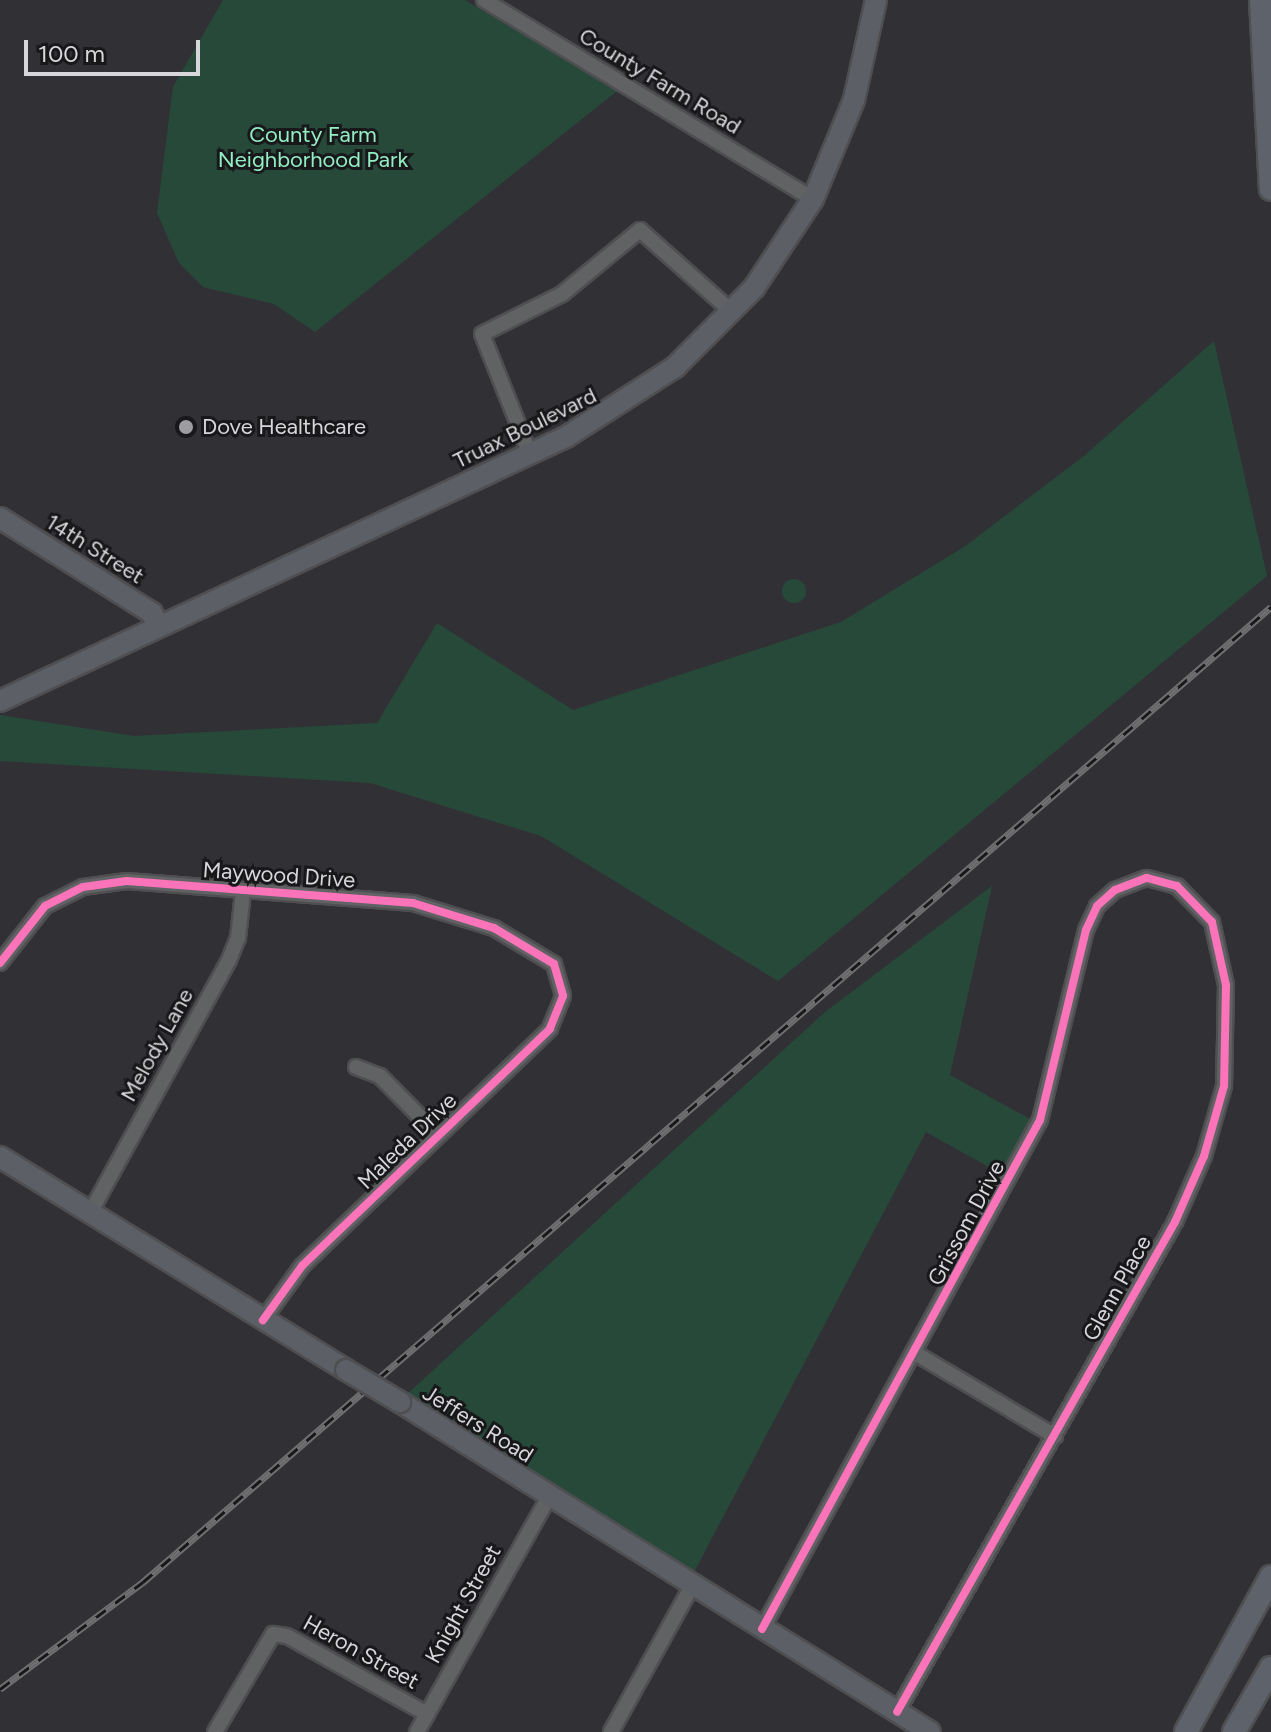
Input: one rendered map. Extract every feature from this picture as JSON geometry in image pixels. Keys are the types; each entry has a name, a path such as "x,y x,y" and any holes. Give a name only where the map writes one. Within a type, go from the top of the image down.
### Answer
{"main road":[{"name":"Truax Boulevard","path":"0,701 530,454 632,399 732,312 774,261 813,199 854,100 876,0"},
{"path":"1261,0 1271,189"},
{"name":"14th Street","path":"0,518 152,613 158,626"},
{"name":"Jeffers Road","path":"0,1157 930,1732"},
{"path":"1186,1732 1271,1577"},
{"path":"1199,1732 1245,1628"},
{"path":"1234,1732 1271,1668"}],"street":[{"name":"County Farm Road","path":"484,0 813,199"},
{"path":"530,454 482,334 562,294 640,230 732,312"},
{"name":"Grissom Drive","path":"762,1629 1040,1120 1086,930 1097,906 1115,890 1147,878"},
{"name":"Glenn Place","path":"897,1712 1179,1216 1204,1156 1224,1086 1226,985 1212,922 1177,886 1147,878"},
{"name":"Maywood Drive","path":"0,963 32,917 83,887 127,881 243,892 383,899 442,910 527,945 554,964 563,984"},
{"name":"Melody Lane","path":"90,1213 229,960 238,938 243,892"},
{"name":"Maleda Drive","path":"263,1320 302,1266 550,1029 562,1007 563,984"},
{"path":"356,1067 380,1076 438,1135"},
{"path":"915,1353 1055,1436"},
{"name":"Knight Street","path":"417,1732 549,1497"},
{"path":"611,1732 692,1586"},
{"name":"Heron Street","path":"215,1732 273,1634 287,1636 427,1714"}],"green space":[{"name":"County Farm Neighborhood Park","path":"223,0 465,0 617,91 315,332 274,304 203,287 179,263 157,213 173,87"},
{"path":"1214,341 1267,576 778,981 541,836 370,783 0,761 0,715 134,736 377,723 437,623 573,710 841,622 964,547 1084,456"},
{"path":"794,579 805,586 806,591 799,602 794,603 783,596 782,591 789,580"},
{"path":"992,886 950,1075 1030,1119 1025,1131 1003,1175 926,1132 692,1576 405,1396 825,1012"}],"railway":[{"path":"0,1689 143,1582 1271,607"}],"cycle path":[{"path":"762,1629 1040,1120 1086,930 1097,906 1115,890 1147,878 1177,886 1212,922 1226,985 1224,1086 1204,1156 1175,1222 897,1712"},
{"path":"0,963 45,906 83,887 127,881 413,903 494,928 554,964 563,996 550,1029 302,1266 263,1320"}],"place":[{"name":"Dove Healthcare","path":"186,427"}]}
